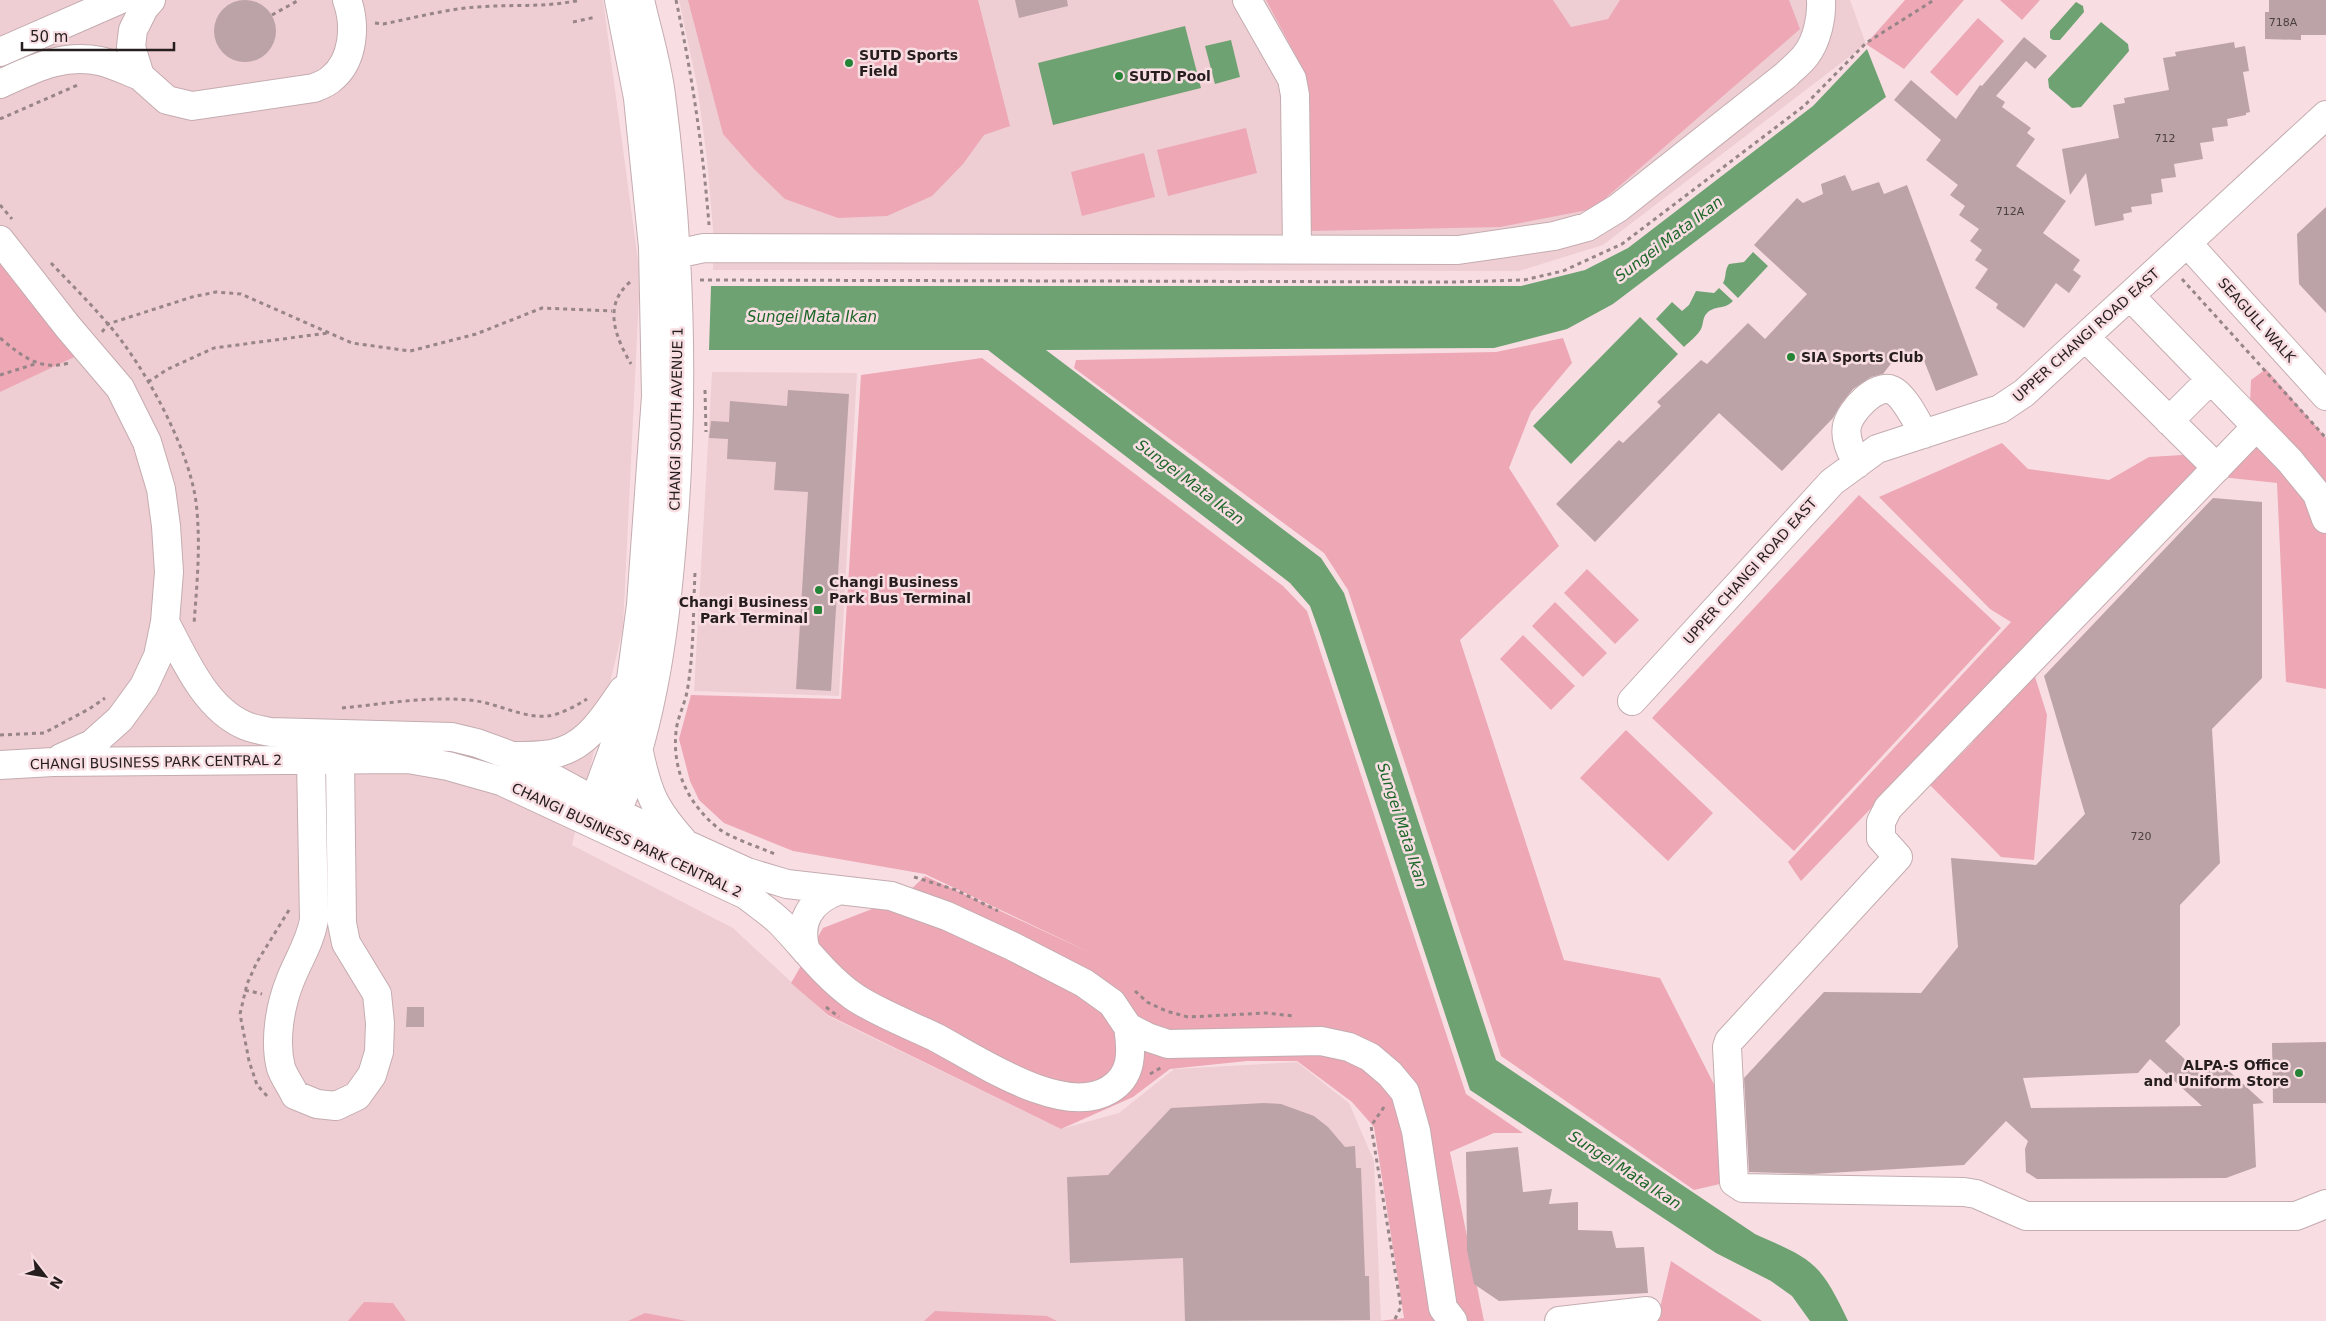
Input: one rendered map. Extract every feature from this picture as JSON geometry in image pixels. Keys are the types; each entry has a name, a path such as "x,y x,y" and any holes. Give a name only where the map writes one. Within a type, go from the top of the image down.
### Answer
{"street":[{"path":"0,52 119,0"},
{"path":"140,76 131,47 133,30 144,8 151,0"},
{"name":"CHANGI SOUTH AVENUE 1","path":"601,817 639,752 650,704 666,610 678,468 678,303 676,254 661,93 640,0"},
{"path":"1247,0 1292,79 1295,94 1297,248"},
{"path":"676,254 704,248 1297,248 1458,250 1554,236 1587,227 1618,208 1786,75 1807,54 1816,32 1822,9 1821,0"},
{"name":"CHANGI SOUTH AVENUE 1","path":"601,817 631,679 641,605 656,396 655,269 638,98 607,4"},
{"path":"0,84 43,65 71,58 100,61 140,76 167,100 192,106 314,88 332,79 345,61 353,40 350,10"},
{"name":"UPPER CHANGI ROAD EAST","path":"1632,701 1832,482 1877,449 2000,409 2024,393 2326,115"},
{"path":"9,233 87,349 120,388 146,442 161,489 170,572 165,622 158,656 144,686 120,719 92,744 53,762"},
{"name":"SEAGULL WALK","path":"2188,244 2326,396"},
{"path":"2131,296 2290,461 2317,494 2326,519"},
{"path":"2085,337 2217,468"},
{"path":"2168,420 2210,380"},
{"path":"1857,464 1848,443 1847,427 1853,414 1869,397 1881,389 1891,389 1899,395 1924,434"},
{"path":"2256,427 1888,808 1881,822 1881,838 1898,856 1729,1041 1734,1182 1737,1186 1964,1192 1976,1194 2026,1216 2296,1216 2326,1204"},
{"path":"165,622 189,668 208,695 226,714 244,726 314,746 314,920 311,937 290,981 283,1005 278,1048 281,1069 295,1095 317,1104 336,1106 357,1096 372,1075 379,1052 380,1023 377,994 346,943 342,923 340,759"},
{"name":"CHANGI SOUTH AVENUE 1","path":"512,756 554,754 576,745 595,730 631,679"},
{"name":"CHANGI BUSINESS PARK CENTRAL 2","path":"0,765 452,737 477,743 512,756 601,817 746,895 780,922 825,973 854,997 1018,1081 1053,1094 1084,1098 1104,1094 1121,1084 1134,1073 1128,1027 1112,1004 1084,983 1012,946 947,916 891,896 787,884 747,872 686,845 601,817 501,781 448,766 408,759 340,759 314,746"},
{"name":"CHANGI BUSINESS PARK CENTRAL 2","path":"639,752 652,799 662,817 686,845"},
{"path":"806,951 802,931 813,906 823,896 837,891"},
{"path":"300,961 332,953 346,955 356,960"},
{"name":"CHANGI BUSINESS PARK CENTRAL 2","path":"1128,1027 1147,1037 1169,1055 1321,1041 1349,1047 1370,1057 1390,1074 1405,1092 1416,1132 1448,1314"},
{"path":"1134,1073 1169,1055"},
{"path":"1559,1321 1647,1311"}],"path":[{"path":"272,15 299,0"},
{"path":"350,10 383,24 477,7 522,7 565,4 580,0"},
{"path":"676,0 690,62 704,168 709,229 701,263 702,289"},
{"path":"573,22 596,17 607,4"},
{"path":"596,17 598,26"},
{"path":"0,205 9,233"},
{"path":"49,261 108,324 148,382 178,438 196,501 199,558 193,629"},
{"path":"2181,278 2326,438"},
{"path":"0,374 37,364 56,366 68,363 87,349 108,324 192,297 216,292 241,294 352,343 410,351 476,334 542,308 612,311"},
{"path":"148,382 168,369 214,348 329,333"},
{"path":"0,338 19,354 37,364"},
{"path":"705,384 706,432"},
{"path":"695,565 692,650 687,693 676,730 674,750 677,766 682,782 695,806 720,830 780,856"},
{"path":"0,735 44,733 89,709 111,694"},
{"path":"340,709 419,700 468,700 493,703 524,714 549,716 584,701 590,695"},
{"path":"906,876 956,890 1000,912"},
{"path":"1129,987 1147,1002 1166,1012 1188,1017 1266,1013 1301,1016"},
{"path":"820,1000 831,1013 846,1022"},
{"path":"1134,1073 1161,1067 1169,1055"},
{"path":"1394,1321 1401,1307 1371,1126 1386,1106 1405,1092"}],"shaded area":[{"path":"0,0 603,0 640,275 623,628 572,845 733,928 828,1016 1061,1129 1119,1113 1174,1069 1297,1062 1349,1103 1374,1161 1381,1321 0,1321"},
{"path":"679,0 1850,0 1866,44 1603,245 1519,271 713,270 713,230 707,159 697,85"},
{"name":"SUTD Sports Field","path":"688,0 978,0 1010,126 984,135 963,164 932,196 887,216 838,218 785,199 754,169 723,134"},
{"path":"1266,0 1553,0 1571,27 1608,19 1620,0 1789,0 1800,29 1593,209 1500,227 1311,231 1305,73"},
{"path":"1905,0 1964,0 1904,69 1866,44"},
{"path":"2000,0 2040,0 2022,20"},
{"path":"1978,18 2004,41 1957,96 1930,72"},
{"path":"1246,128 1257,173 1168,196 1157,150"},
{"path":"1144,153 1155,197 1082,216 1071,172"},
{"path":"0,242 87,351 0,392"},
{"path":"1563,338 1572,363 1531,412 1509,468 1559,546 1460,640 1564,960 1660,978 1725,1106 1724,1183 1694,1190 1501,1056 1348,590 1324,553 1074,368 1076,360 1496,352"},
{"path":"982,358 1283,586 1307,611 1466,1094 1523,1133 1494,1133 1450,1152 1484,1321 1379,1321 1404,1318 1374,1127 1352,1102 1297,1061 1247,1061 1170,1069 1133,1097 1061,1129 828,1015 791,983 823,928 903,897 925,876 1093,954 925,874 793,851 724,823 699,800 690,781 679,739 691,695 841,699 861,375"},
{"path":"2266,369 2326,438 2326,689 2286,682 2277,483 2193,474 2027,651 2047,715 2034,860 2001,857 1930,785 1973,742 1962,714 1801,881 1788,862 2011,622 1990,609 1879,497 2002,443 2028,469 2109,480 2149,457 2248,451 2251,380"},
{"name":"Changi Business Park Bus Terminal","path":"712,372 857,373 839,696 694,691"},
{"path":"1859,495 2001,628 1794,851 1652,718"},
{"path":"1587,569 1639,620 1615,644 1564,593"},
{"path":"1555,602 1607,653 1583,677 1532,626"},
{"path":"1523,635 1575,686 1551,710 1500,659"},
{"path":"1626,730 1713,813 1668,861 1580,778"},
{"path":"1671,1261 1762,1321 1657,1321"},
{"path":"364,1302 393,1303 406,1321 348,1321"},
{"path":"935,1311 1047,1316 1057,1321 924,1321"},
{"path":"645,1313 687,1321 628,1321"}],"water":[{"path":"2076,2 2083,6 2084,12 2060,40 2053,40 2050,38 2050,31"},
{"path":"2101,22 2128,44 2129,51 2081,107 2072,108 2049,88 2048,79"},
{"name":"SUTD Pool","path":"1185,26 1201,88 1053,125 1038,63"},
{"path":"1231,40 1240,77 1215,84 1205,46"},
{"name":"Sungei Mata Ikan","path":"1867,49 1886,97 1613,304 1567,329 1494,348 1046,350 1321,558 1344,593 1496,1060 1755,1234 1789,1250 1813,1265 1827,1282 1848,1321 1810,1321 1792,1296 1771,1281 1716,1253 1470,1090 1319,631 1310,606 1290,583 988,350 709,350 711,286 1521,286 1585,270 1628,248 1813,106"},
{"path":"1753,252 1768,266 1738,298 1723,283 1727,269 1729,264 1744,262"},
{"path":"1719,288 1733,301 1727,306 1708,312 1700,331 1684,347 1656,319 1672,302 1682,311 1689,305 1696,291 1714,293"},
{"path":"1640,317 1678,354 1571,464 1533,426"}],"building":[{"path":"239,0 251,0 267,9 274,19 276,31 274,43 267,53 251,62 239,62 228,57 219,48 214,37 214,25 219,14 228,5"},
{"path":"1015,0 1067,0 1068,6 1019,18"},
{"path":"2269,0 2326,0 2326,35 2301,35 2301,40 2265,39 2265,12 2269,12"},
{"path":"2024,37 2047,56 2035,69 2026,61 1996,96 2005,102 2002,107 2031,128 2027,133 2035,139 2016,166 2066,201 2043,233 2080,260 2073,270 2081,276 2069,293 2056,283 2024,328 1996,308 1998,304 1975,288 1988,269 1975,260 1982,250 1970,241 1979,229 1959,215 1965,206 1950,195 1958,185 1926,160 1941,140 1894,100 1911,80 1956,119 1980,85 1982,86"},
{"path":"2234,42 2235,48 2245,46 2249,71 2243,72 2250,112 2246,113 2246,115 2227,119 2228,126 2212,128 2214,141 2200,143 2203,159 2174,164 2176,177 2161,179 2163,192 2151,194 2152,204 2131,207 2132,212 2123,214 2124,220 2095,226 2086,173 2070,195 2062,149 2119,138 2113,105 2125,103 2124,98 2169,90 2163,58 2176,56 2175,52"},
{"name":"SIA Sports Club","path":"1845,175 1852,191 1879,182 1884,194 1907,185 1978,375 1936,391 1923,358 1908,363 1902,349 1883,374 1871,377 1853,389 1833,418 1782,471 1719,413 1595,542 1556,504 1619,440 1623,443 1661,406 1657,402 1701,360 1707,364 1748,323 1765,339 1807,294 1754,245 1797,198 1803,203 1823,194 1821,184"},
{"path":"2326,207 2326,313 2299,284 2297,234"},
{"name":"Changi Business Park Bus Terminal","path":"788,390 849,394 831,691 796,689 808,492 774,490 776,462 727,459 728,439 709,438 711,421 729,422 730,401 787,406"},
{"path":"2213,498 2262,502 2262,678 2212,729 2220,863 2180,905 2180,1025 2165,1041 2203,1076 2218,1061 2264,1103 2253,1104 2256,1167 2226,1178 2037,1179 2026,1172 2025,1149 2028,1141 2006,1121 1964,1165 1812,1174 1749,1172 1744,1078 1824,992 1921,993 1958,947 1951,858 2036,865 2085,814 2044,676","holes":["2150,1059 2202,1106 2031,1108 2023,1078 2138,1073"]},
{"path":"407,1007 424,1007 424,1027 406,1027"},
{"name":"ALPA-S Office and Uniform Store","path":"2326,1042 2326,1103 2273,1103 2272,1043"},
{"path":"1264,1103 1281,1104 1314,1116 1328,1127 1345,1147 1355,1146 1356,1168 1361,1168 1365,1276 1369,1276 1370,1320 1185,1321 1183,1258 1070,1263 1067,1177 1108,1175 1171,1108"},
{"path":"1518,1147 1523,1192 1552,1189 1549,1204 1578,1202 1578,1230 1612,1231 1616,1248 1644,1247 1648,1293 1499,1301 1474,1284 1467,1250 1466,1152"}],"place":[{"name":"SUTD Sports Field","path":"849,63"},
{"name":"SUTD Pool","path":"1119,76"},
{"name":"SIA Sports Club","path":"1791,357"},
{"name":"Changi Business Park Bus Terminal","path":"819,590"},
{"name":"Changi Business Park Terminal","path":"818,610"},
{"name":"ALPA-S Office and Uniform Store","path":"2299,1073"}]}
